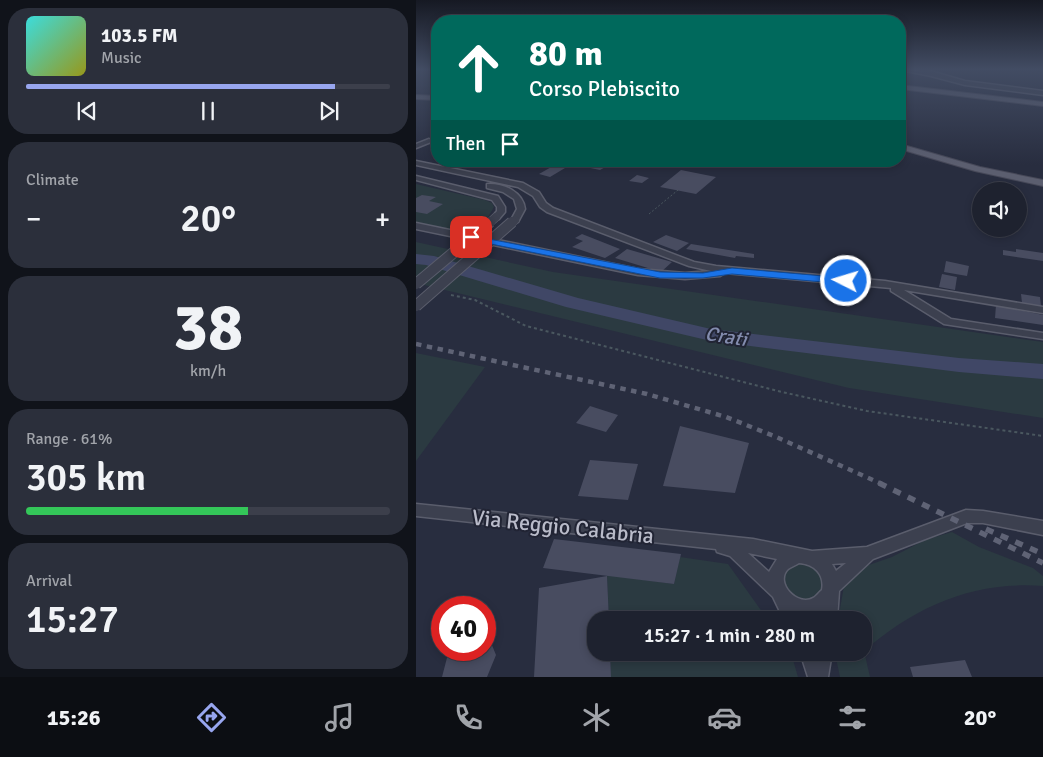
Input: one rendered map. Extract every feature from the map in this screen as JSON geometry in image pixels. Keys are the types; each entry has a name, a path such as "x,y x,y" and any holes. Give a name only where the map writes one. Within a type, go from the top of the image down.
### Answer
{"main road":[{"path":"1023,102 1043,104"},
{"path":"906,148 978,170 1043,183"}],"street":[{"path":"416,146 429,141"},
{"path":"416,163 431,166"},
{"path":"435,167 520,185 536,194 543,205 550,210 692,264 732,271 885,284 1043,310"},
{"path":"416,168 510,192 516,195 521,204 519,215 515,220 416,306"},
{"path":"416,178 495,198 502,207 501,212 496,218 416,284"},
{"path":"416,226 660,275 703,276 732,271"},
{"path":"885,284 901,291 948,322 1043,336"},
{"path":"934,314 932,304 934,300 954,295"},
{"name":"Via Reggio Calabria","path":"416,510 753,546 805,557 867,554 966,516 983,517 1043,528"},
{"name":"Via Reggio Calabria","path":"709,542 735,551 779,594 795,606 812,608 826,600 831,590 867,554"},
{"path":"789,611 779,594 776,576 778,568 789,558 805,557 828,570 832,578 829,611"},
{"path":"812,661 818,676"},
{"path":"818,676 821,661"}],"path":[{"path":"649,214 678,190"},
{"path":"451,295 474,300 526,326 782,392 867,411 1043,436"}],"shaded area":[{"path":"416,184 485,200 492,203 494,207 488,217 468,233 416,222"},
{"path":"416,242 553,272 1043,342 1043,418 849,388 416,283"},
{"path":"416,353 485,367 416,461"},
{"path":"952,532 979,547 1033,568 1043,576 1043,586 993,588 947,600 925,609 872,645 872,611 840,611 844,586 863,567 892,557 925,540"},
{"path":"680,557 728,564 762,611 609,611 607,575 674,584"},
{"path":"802,561 821,570 825,590 808,603 787,594 782,575 785,569"},
{"path":"610,661 793,661 798,677 611,677"},
{"path":"837,661 866,661 870,677 840,677"}],"building":[{"path":"551,167 565,168 550,177 539,174"},
{"path":"586,167 605,167 600,170"},
{"path":"681,170 716,177 696,194 660,187"},
{"path":"637,175 649,178 642,183 629,181"},
{"path":"422,195 436,197 429,201 443,204 427,214 416,212 416,198"},
{"path":"582,234 620,249 605,258 572,247 583,241 575,238"},
{"path":"666,235 689,243 677,251 653,242"},
{"path":"691,244 754,254 754,258 736,256 735,258 686,249"},
{"path":"627,249 672,262 661,272 615,258"},
{"path":"1016,249 1043,253 1043,261 1003,255 1003,250 1016,252"},
{"path":"946,261 969,266 967,276 944,272"},
{"path":"942,274 957,277 955,290 939,287"},
{"path":"1021,294 1040,297 1041,306 1022,303"},
{"path":"996,305 1043,315 1043,325 995,318"},
{"path":"590,406 618,415 606,432 576,423"},
{"path":"680,426 749,443 735,493 663,486"},
{"path":"590,460 638,464 628,500 578,496"},
{"path":"554,539 681,554 674,584 543,568"},
{"path":"607,576 609,611 587,611 587,661 610,661 611,677 534,677 539,588"},
{"path":"965,660 972,677 913,677 910,667"},
{"path":"446,661 494,661 487,677 442,677"}],"waterway":[{"name":"Crati","path":"416,259 428,260 573,303 711,335 959,365 1043,372"}],"railway":[{"path":"416,344 647,394 726,417 882,484"},
{"path":"879,483 1043,563"},
{"path":"986,529 1043,554"}],"route":[{"path":"471,237 660,275 703,276 732,271 846,281"}]}
